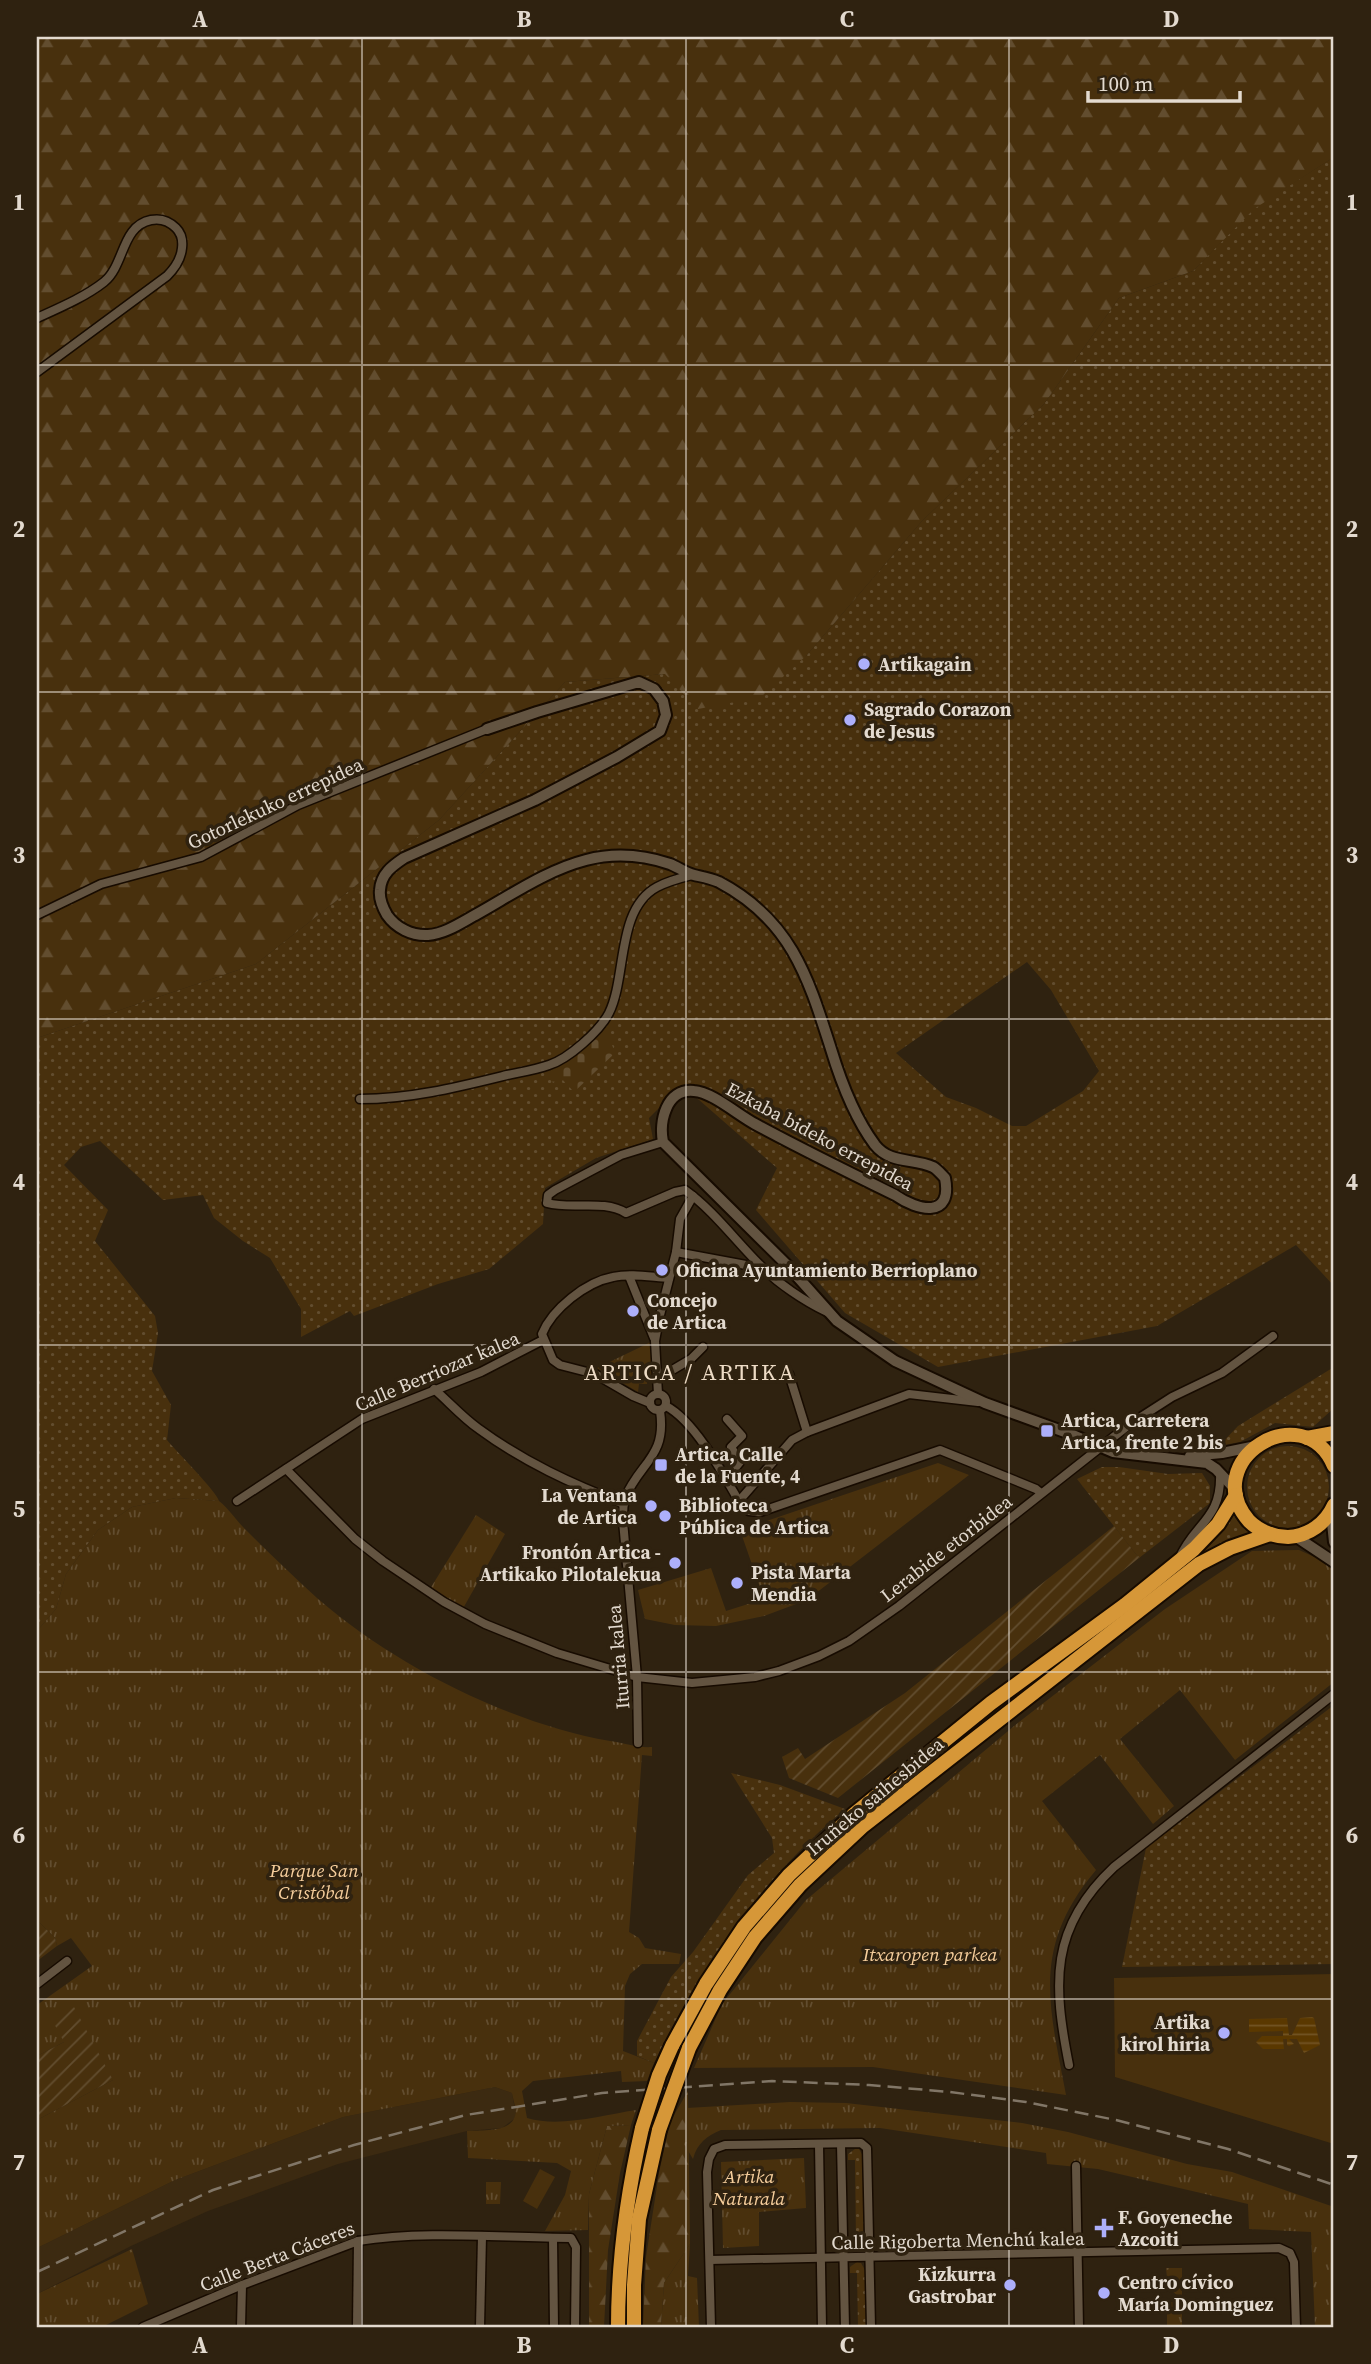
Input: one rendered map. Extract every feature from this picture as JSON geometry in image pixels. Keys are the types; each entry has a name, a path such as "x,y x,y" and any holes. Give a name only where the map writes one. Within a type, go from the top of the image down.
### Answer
{"highway":[{"path":"1256,1446 1268,1438 1282,1435 1307,1438 1334,1433"},
{"path":"1307,1438 1321,1447 1334,1466"},
{"name":"Iruñeko saihesbidea","path":"618,2327 618,2282 626,2208 642,2128 671,2046 706,1984 744,1927 789,1875 853,1815 970,1720 1125,1605 1218,1524 1236,1492 1241,1464 1256,1446"},
{"path":"1236,1492 1242,1512 1254,1525 1270,1534 1295,1536 1309,1532 1321,1524 1332,1509"},
{"name":"Iruñeko saihesbidea","path":"634,2327 639,2219 659,2130 689,2048 720,1990 755,1937 800,1885 863,1826 1199,1564 1230,1548 1270,1534"}],"street":[{"path":"37,318 105,281 121,257 134,228 156,219 164,220 180,232 183,243 181,254 176,267 167,276 37,372"},
{"name":"Ezkaba bideko errepidea","path":"487,729 639,682 654,689 663,701 666,715 660,731 617,757 535,800 404,858 390,867 379,892 384,909 393,923 408,932 428,935 455,926 554,873 584,860 603,856 625,855 647,859 711,879 742,896 793,948 814,997 843,1085 868,1134 886,1155 934,1168 945,1178 945,1197 941,1205 932,1208 921,1209 909,1205 895,1195 754,1124 707,1094 691,1090 678,1094 669,1102 662,1116 663,1142"},
{"name":"Gotorlekuko errepidea","path":"37,915 101,884 201,857 298,805 487,729"},
{"path":"359,1099 387,1099 445,1091 551,1065 582,1044 601,1025 613,1003 619,983 629,926 644,897 655,888 692,875"},
{"path":"830,1314 762,1268 693,1196 685,1191 675,1192 626,1213 617,1207 559,1206 547,1203 548,1195 621,1155 663,1142 787,1265 830,1314 847,1329 895,1361 985,1403 1128,1456 1207,1464 1236,1492"},
{"path":"658,1394 655,1341 676,1252 680,1219 693,1196"},
{"path":"676,1252 762,1268"},
{"path":"629,1276 655,1341"},
{"path":"669,1278 613,1277 589,1286 547,1322 542,1334 543,1340 553,1360 560,1365 595,1374 650,1403 653,1409 674,1410 706,1447 739,1501 749,1510 760,1512 940,1450 1041,1493"},
{"name":"Lerabide etorbidea","path":"286,1469 355,1539 383,1561 452,1607 485,1624 557,1653 637,1676 692,1683 755,1677 819,1656 849,1641 899,1606 1130,1424 1172,1397 1222,1373 1273,1336"},
{"name":"Calle Berriozar kalea","path":"237,1500 362,1419 481,1372 543,1340"},
{"path":"657,1379 691,1359 703,1347"},
{"path":"789,1374 807,1432"},
{"path":"434,1389 477,1428 527,1462 577,1486 624,1504"},
{"path":"650,1403 652,1397 658,1394"},
{"path":"658,1394 666,1398 663,1409"},
{"path":"739,1501 792,1440 807,1432 909,1394 985,1403"},
{"name":"Iturria kalea","path":"638,1743 637,1676 624,1545 624,1504 656,1449 663,1409"},
{"path":"726,1479 740,1462 731,1447 742,1436 727,1419"},
{"path":"1157,1458 1222,1453 1256,1446"},
{"name":"Iruñeko saihesbidea","path":"1177,1562 1184,1547 1218,1502 1221,1490 1220,1474"},
{"path":"1332,1509 1334,1538"},
{"path":"1295,1536 1334,1562"},
{"path":"1069,2066 1058,2000 1060,1956 1076,1912 1092,1887 1334,1694"},
{"path":"37,1984 67,1961"},
{"path":"711,2327 707,2172 714,2149 725,2146 861,2143 867,2148 871,2327"},
{"path":"841,2144 845,2327"},
{"path":"819,2145 822,2327"},
{"path":"1076,2166 1079,2327"},
{"path":"480,2327 482,2236"},
{"name":"Calle Berta Cáceres","path":"143,2327 242,2285 358,2241 482,2236 553,2238"},
{"path":"554,2327 553,2238 571,2238 576,2247 575,2327"},
{"path":"357,2327 358,2241"},
{"name":"Calle Rigoberta Menchú kalea","path":"709,2260 1279,2248 1290,2253 1294,2262 1296,2327"},
{"path":"242,2285 242,2327"}],"shaded area":[{"path":"1312,2017 1320,2045 1304,2053 1297,2039 1289,2039 1294,2044 1289,2046 1287,2039 1283,2039 1284,2049 1263,2049 1256,2042 1262,2036 1283,2036 1283,2031 1249,2032 1249,2019 1287,2018 1289,2035 1292,2035 1300,2018"},
{"path":"495,2087 512,2093 516,2115 502,2128 467,2131 338,2164 208,2211 131,2246 37,2294 37,2248 175,2180 343,2117"}],"green space":[{"path":"37,37 1334,37 1334,157 1254,209 1193,271 1119,298 1044,404 922,521 806,656 761,697 698,709 665,674 565,682 439,820 256,964 37,1038"},
{"path":"1334,157 1334,1286 1296,1245 1157,1326 938,1367 845,1313 756,1210 777,1168 682,1085 649,1118 653,1139 596,1158 545,1188 543,1224 489,1269 438,1284 354,1316 350,1311 301,1337 301,1309 270,1258 214,1218 203,1195 163,1200 100,1141 81,1147 64,1165 108,1210 95,1241 155,1316 158,1333 152,1371 171,1405 167,1440 219,1501 176,1498 132,1507 98,1530 66,1574 56,1609 37,1631 37,1038 256,964 439,820 565,682 665,674 806,656 922,521 1044,404 1119,298 1193,271 1254,208","holes":["1027,962 1051,990 1099,1071 1083,1091 1026,1126 1012,1126 946,1097 896,1053"]},
{"path":"601,1032 611,1042 615,1053 574,1092 561,1078 553,1083 549,1076"},
{"path":"651,1342 654,1379 647,1379 647,1384 639,1384 638,1392 597,1368"},
{"path":"1334,1367 1334,1408 1313,1427 1275,1423 1240,1442 1219,1446 1238,1426"},
{"path":"1288,1446 1304,1449 1317,1458 1326,1471 1329,1487 1326,1503 1317,1516 1304,1525 1288,1528 1272,1525 1259,1516 1250,1503 1247,1487 1250,1471 1259,1458 1272,1449"},
{"path":"938,1463 969,1475 807,1600 764,1616 716,1626 675,1625 645,1619 638,1590 711,1568 726,1611 764,1599 740,1530"},
{"path":"1102,1467 1168,1474 1202,1473 1210,1486 1210,1503 1139,1558 1077,1479"},
{"name":"Parque San Cristóbal","path":"176,1498 219,1501 289,1572 348,1623 417,1668 455,1688 533,1721 636,1746 652,1747 652,1756 642,1755 629,1932 639,1938 645,1948 681,1954 679,1964 642,1964 630,1974 625,1986 623,2051 654,2063 647,2081 622,2082 621,2071 533,2081 522,2091 527,2118 540,2121 582,2120 636,2110 631,2125 607,2126 589,2194 588,2230 545,2231 565,2195 571,2171 557,2163 468,2158 467,2131 501,2128 515,2116 512,2093 495,2087 343,2117 175,2180 37,2248 37,2120 113,2080 64,2042 37,2056 37,2005 92,1966 71,1938 57,1946 55,1938 37,1920 37,1631 56,1609 66,1574 98,1530 132,1507"},
{"path":"1233,1514 1251,1534 1216,1546 1197,1557"},
{"path":"476,1515 505,1534 461,1612 428,1592"},
{"path":"1114,1526 1139,1558 838,1798 789,1778 782,1757 798,1748 805,1759 905,1693"},
{"name":"Itxaropen parkea","path":"1299,1550 1330,1564 1334,1570 1334,1682 1235,1760 1180,1690 1120,1739 1174,1806 1153,1824 1100,1755 1042,1801 1096,1870 1075,1898 1053,1951 1051,2005 1066,2095 873,2067 694,2068 722,2004 806,1900 1019,1722 1165,1609 1252,1551"},
{"path":"1334,1705 1334,1964 1122,1967 1146,1848"},
{"path":"731,1773 780,1785 845,1809 786,1865 736,1926 692,1991 654,2063 637,2056 637,2041 671,1977 693,1952 748,1875 774,1853 772,1838"},
{"path":"37,1920 55,1938 57,1946 37,1961"},
{"name":"Artika kirol hiria","path":"1334,1974 1334,2144 1115,2077 1114,1978"},
{"path":"74,2007 113,2080 37,2120 37,2056 64,2042 51,2018"},
{"path":"688,2091 690,2244 664,2283 661,2327 643,2327 646,2257 659,2173 670,2122"},
{"path":"790,2102 846,2103 1022,2123 1068,2132 1187,2164 1232,2172 1334,2207 1334,2327 1315,2327 1311,2232 1249,2229 1248,2204 1098,2169 1047,2164 1046,2153 880,2128 721,2130 703,2141 693,2159 684,2144 687,2108"},
{"path":"631,2125 620,2173 608,2250 604,2327 589,2327 589,2194 607,2126"},
{"path":"859,2149 863,2156 864,2247 857,2252 851,2250 848,2244 856,2243 855,2160 848,2160 848,2154"},
{"name":"Artika Naturala","path":"804,2158 806,2208 759,2212 759,2246 723,2248 721,2162"},
{"path":"540,2169 555,2177 537,2209 523,2201"},
{"path":"486,2182 501,2182 500,2204 486,2204"},
{"path":"690,2244 688,2276 697,2278 699,2327 661,2327 664,2283"},
{"path":"132,2249 148,2304 102,2327 37,2327 37,2294"},
{"path":"857,2262 861,2263 865,2270 866,2327 858,2327 857,2273 850,2273 850,2267"},
{"path":"1166,2268 1182,2268 1182,2295 1177,2295 1168,2288"},
{"path":"1167,2302 1182,2302 1182,2327 1167,2327"}],"railway":[{"path":"37,2272 213,2190 354,2145 466,2115 602,2093 772,2081 869,2085 1026,2102 1116,2120 1228,2149 1334,2185"}],"place":[{"name":"Artikagain","path":"864,664"},
{"name":"Sagrado Corazon de Jesus","path":"850,720"},
{"name":"Oficina Ayuntamiento Berrioplano","path":"662,1270"},
{"name":"Concejo de Artica","path":"633,1311"},
{"name":"Artica, Carretera Artica, frente 2 bis","path":"1047,1431"},
{"name":"Artica, Calle de la Fuente, 4","path":"661,1465"},
{"name":"La Ventana de Artica","path":"651,1506"},
{"name":"Biblioteca Pública de Artica","path":"665,1516"},
{"name":"Frontón Artica - Artikako Pilotalekua","path":"675,1563"},
{"name":"Pista Marta Mendia","path":"737,1583"},
{"name":"Artika kirol hiria","path":"1224,2033"},
{"name":"F. Goyeneche Azcoiti","path":"1104,2228"},
{"name":"Kizkurra Gastrobar","path":"1010,2285"},
{"name":"Centro cívico María Dominguez","path":"1104,2293"}],"district":[{"name":"ARTICA / ARTIKA","path":"690,1372"}]}
